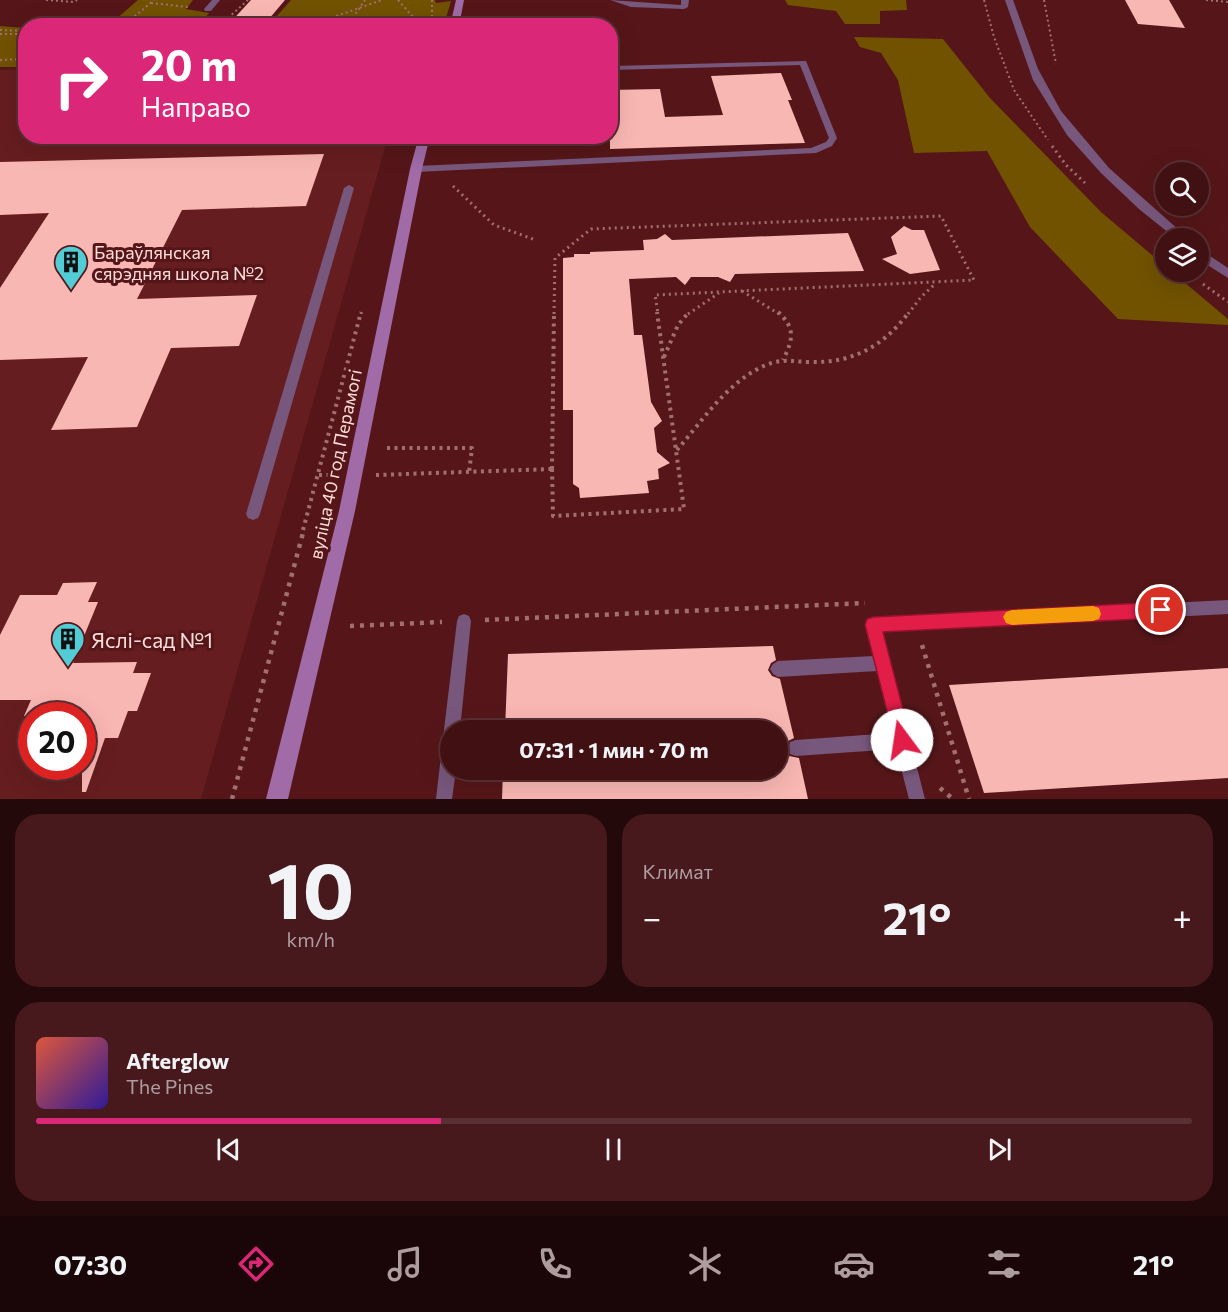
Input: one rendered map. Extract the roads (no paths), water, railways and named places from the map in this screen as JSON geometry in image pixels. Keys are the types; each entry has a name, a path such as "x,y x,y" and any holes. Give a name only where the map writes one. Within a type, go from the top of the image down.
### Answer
{"street":[{"path":"456,18 460,0"},
{"path":"1010,0 1031,64 1043,90 1062,121 1128,192 1170,228"},
{"name":"вуліца 40 год Перамогі","path":"277,799 354,475 423,144"},
{"path":"1209,260 1228,274"}],"lane":[{"path":"208,9 216,0"},
{"path":"614,0 632,5 684,7 685,0"},
{"path":"416,169 813,151 829,144 833,138 833,133 803,63 618,68"},
{"path":"253,514 349,188"},
{"path":"917,799 873,625 1228,607"},
{"path":"453,720 464,621"},
{"path":"778,669 883,663"},
{"path":"796,748 902,740"},
{"path":"444,799 446,780"}],"place":[{"name":"Бараўлянская сярэдняя школа №2","path":"71,291"},
{"name":"Яслі-сад №1","path":"68,668"}]}
